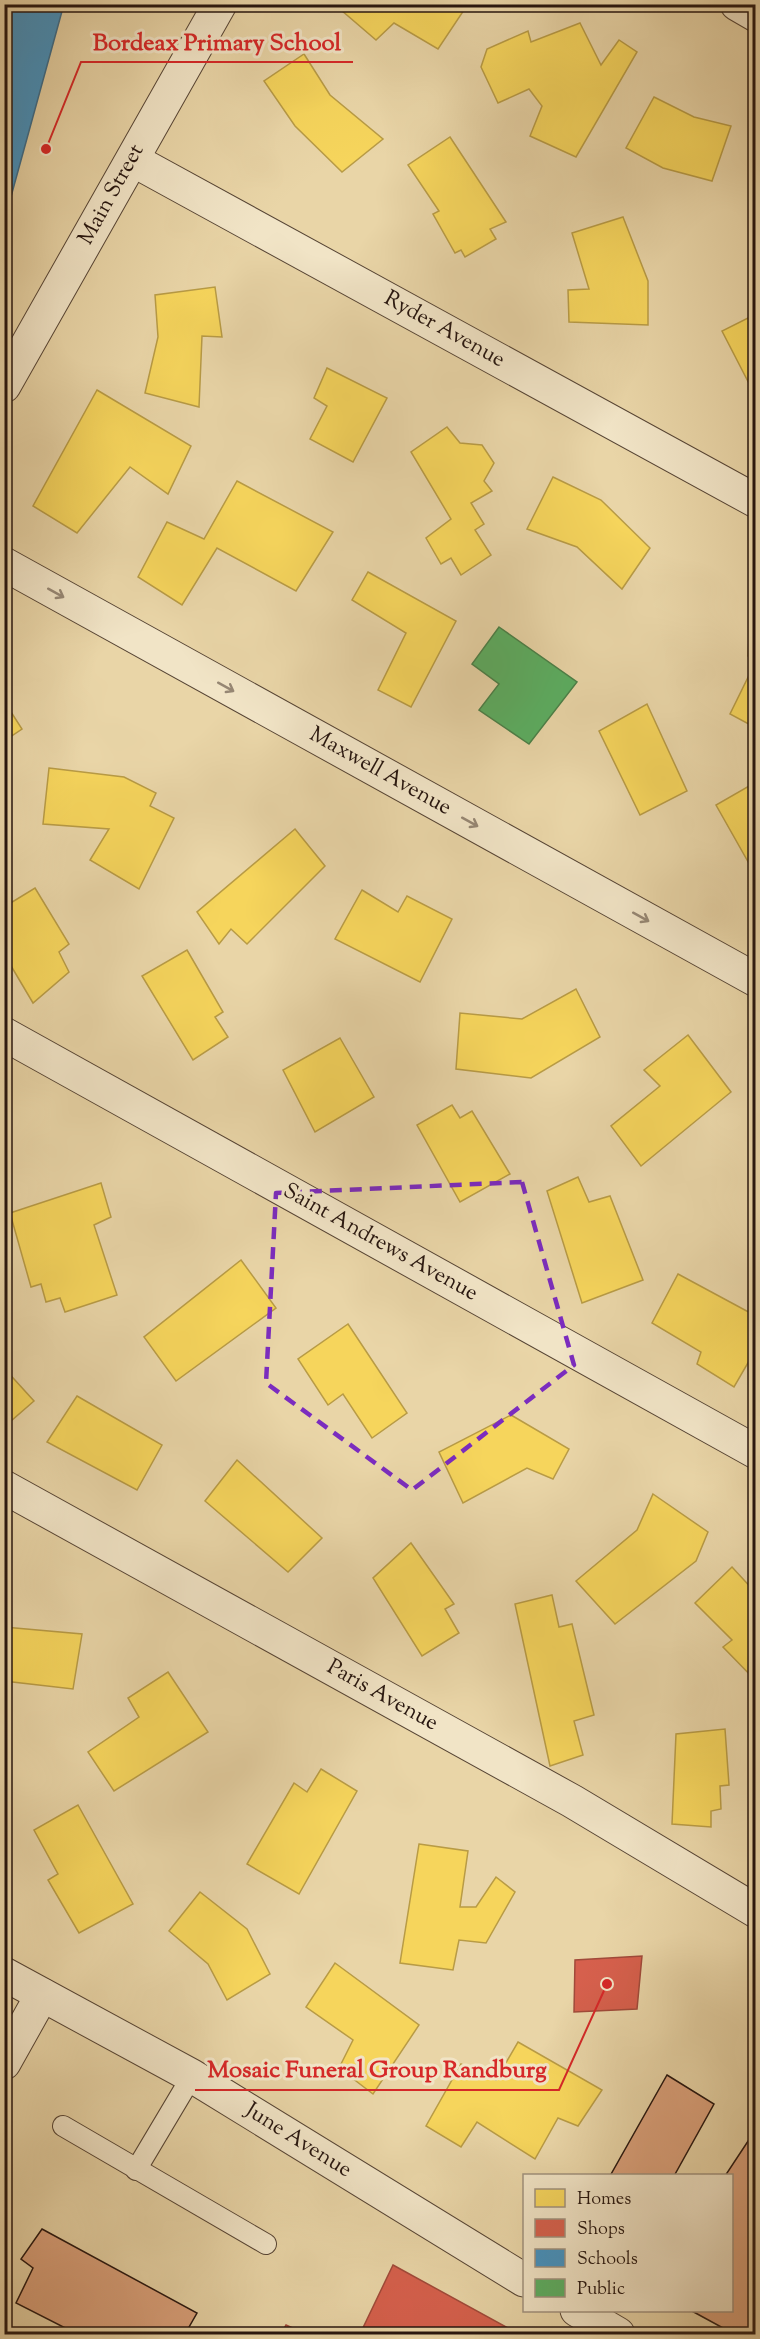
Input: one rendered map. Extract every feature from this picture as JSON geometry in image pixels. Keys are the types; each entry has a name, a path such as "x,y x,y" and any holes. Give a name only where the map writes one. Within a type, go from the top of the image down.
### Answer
{"street":[{"name":"Main Street","path":"4,386 220,4"},
{"path":"737,4 756,15"},
{"name":"Ryder Avenue","path":"133,160 756,501"},
{"name":"Maxwell Avenue","path":"4,564 756,980"},
{"name":"Saint Andrews Avenue","path":"4,1034 756,1452"},
{"name":"Paris Avenue","path":"4,1487 572,1802 756,1911"},
{"name":"June Avenue","path":"4,1974 192,2076 523,2279"},
{"path":"4,2063 42,1995"},
{"path":"580,2312 618,2334"}],"lane":[{"path":"136,2169 192,2076"},
{"path":"63,2126 266,2244"}],"highlighted area":[{"path":"522,1182 574,1365 412,1490 266,1383 276,1193"}],"building: Homes":[{"path":"334,4 468,4 438,49 394,23 376,40"},
{"path":"580,23 601,65 619,40 637,52 576,157 530,136 542,106 529,89 498,103 481,67 487,49 528,31 531,42"},
{"path":"304,54 330,95 383,139 342,172 295,126 264,81"},
{"path":"654,97 694,117 731,126 712,181 663,168 626,148"},
{"path":"450,137 506,222 490,229 496,239 465,257 461,250 455,253 433,214 439,211 408,165"},
{"path":"623,217 648,281 648,325 569,322 568,290 589,289 572,233"},
{"path":"215,287 222,337 202,336 199,407 145,393 158,337 155,295"},
{"path":"756,314 756,397 722,331"},
{"path":"327,368 387,398 353,462 310,439 327,406 314,398"},
{"path":"97,390 191,446 168,494 130,467 77,533 33,506"},
{"path":"447,427 460,443 482,445 494,463 484,481 492,491 471,503 484,524 475,530 491,555 461,575 451,558 441,564 426,538 451,519 411,452"},
{"path":"553,477 601,500 650,548 622,589 577,547 527,529"},
{"path":"237,481 333,532 296,591 217,548 182,605 138,577 167,522 204,539"},
{"path":"368,572 456,621 411,707 378,690 406,633 352,600"},
{"path":"756,602 756,656 748,656 751,603"},
{"path":"756,661 756,728 730,714"},
{"path":"4,701 22,729 4,741"},
{"path":"647,704 687,791 640,815 599,731"},
{"path":"49,768 124,777 156,793 150,806 174,818 139,889 90,860 109,829 43,824"},
{"path":"756,782 756,874 755,874 716,805"},
{"path":"295,829 325,866 247,944 231,929 219,944 197,912"},
{"path":"35,888 69,944 59,952 69,972 33,1003 4,954 4,907"},
{"path":"362,890 398,912 407,896 452,919 420,982 335,939"},
{"path":"187,950 223,1012 215,1017 228,1037 193,1060 142,976"},
{"path":"576,989 600,1037 531,1078 456,1069 460,1013 522,1019"},
{"path":"688,1035 731,1092 641,1166 611,1126 660,1086 644,1070"},
{"path":"340,1038 374,1097 315,1132 283,1070"},
{"path":"452,1105 460,1118 472,1111 510,1174 460,1202 417,1125"},
{"path":"578,1177 589,1202 610,1196 643,1280 582,1303 547,1191"},
{"path":"101,1183 111,1217 94,1225 117,1295 65,1312 60,1298 46,1302 41,1284 31,1287 10,1213"},
{"path":"241,1260 276,1308 176,1381 144,1337"},
{"path":"678,1274 756,1316 756,1349 734,1387 697,1364 701,1352 652,1323"},
{"path":"348,1324 407,1413 372,1438 343,1394 328,1405 298,1359"},
{"path":"4,1368 34,1401 4,1427"},
{"path":"77,1396 162,1445 137,1490 47,1442"},
{"path":"511,1415 569,1449 553,1479 527,1468 463,1503 439,1452"},
{"path":"237,1460 322,1538 288,1572 205,1501"},
{"path":"653,1494 708,1532 696,1561 615,1624 576,1581 637,1530"},
{"path":"411,1543 454,1604 445,1609 459,1633 422,1656 373,1578"},
{"path":"732,1567 756,1593 756,1681 723,1647 732,1640 695,1603"},
{"path":"552,1595 559,1627 572,1624 594,1715 574,1721 583,1755 550,1766 515,1604"},
{"path":"4,1627 82,1634 73,1689 4,1681"},
{"path":"168,1672 208,1732 114,1791 88,1752 139,1717 128,1698"},
{"path":"725,1729 729,1785 720,1786 721,1809 711,1811 711,1827 672,1824 676,1734"},
{"path":"321,1769 357,1791 299,1894 247,1864 294,1783 307,1792"},
{"path":"78,1805 133,1904 79,1933 48,1880 58,1874 34,1830"},
{"path":"419,1844 468,1851 460,1907 476,1907 496,1877 515,1892 486,1943 459,1940 453,1970 400,1963"},
{"path":"200,1892 247,1929 270,1974 227,2000 208,1964 169,1931"},
{"path":"335,1963 419,2025 373,2094 339,2068 353,2040 306,2007"},
{"path":"518,2042 602,2090 578,2126 558,2118 535,2159 477,2122 461,2147 426,2126 461,2064 496,2080"}],"building: Shops":[{"path":"642,1956 637,2009 574,2012 575,1960"},
{"path":"393,2265 519,2334 360,2334"},
{"path":"286,2325 306,2334 281,2334"}],"building: Schools":[{"path":"4,4 64,4 4,222"}],"building: Public":[{"path":"499,627 577,682 529,744 479,710 499,684 472,664"}],"building: Other":[{"path":"667,2075 714,2104 675,2174 611,2174"},
{"path":"756,2129 756,2334 734,2334 694,2312 733,2312 733,2174 726,2174"},
{"path":"42,2229 197,2313 185,2334 77,2334 16,2303 33,2268 21,2259"}],"place":[{"name":"Bordeax Primary School","path":"46,149"},
{"name":"Mosaic Funeral Group Randburg","path":"607,1984"}]}
